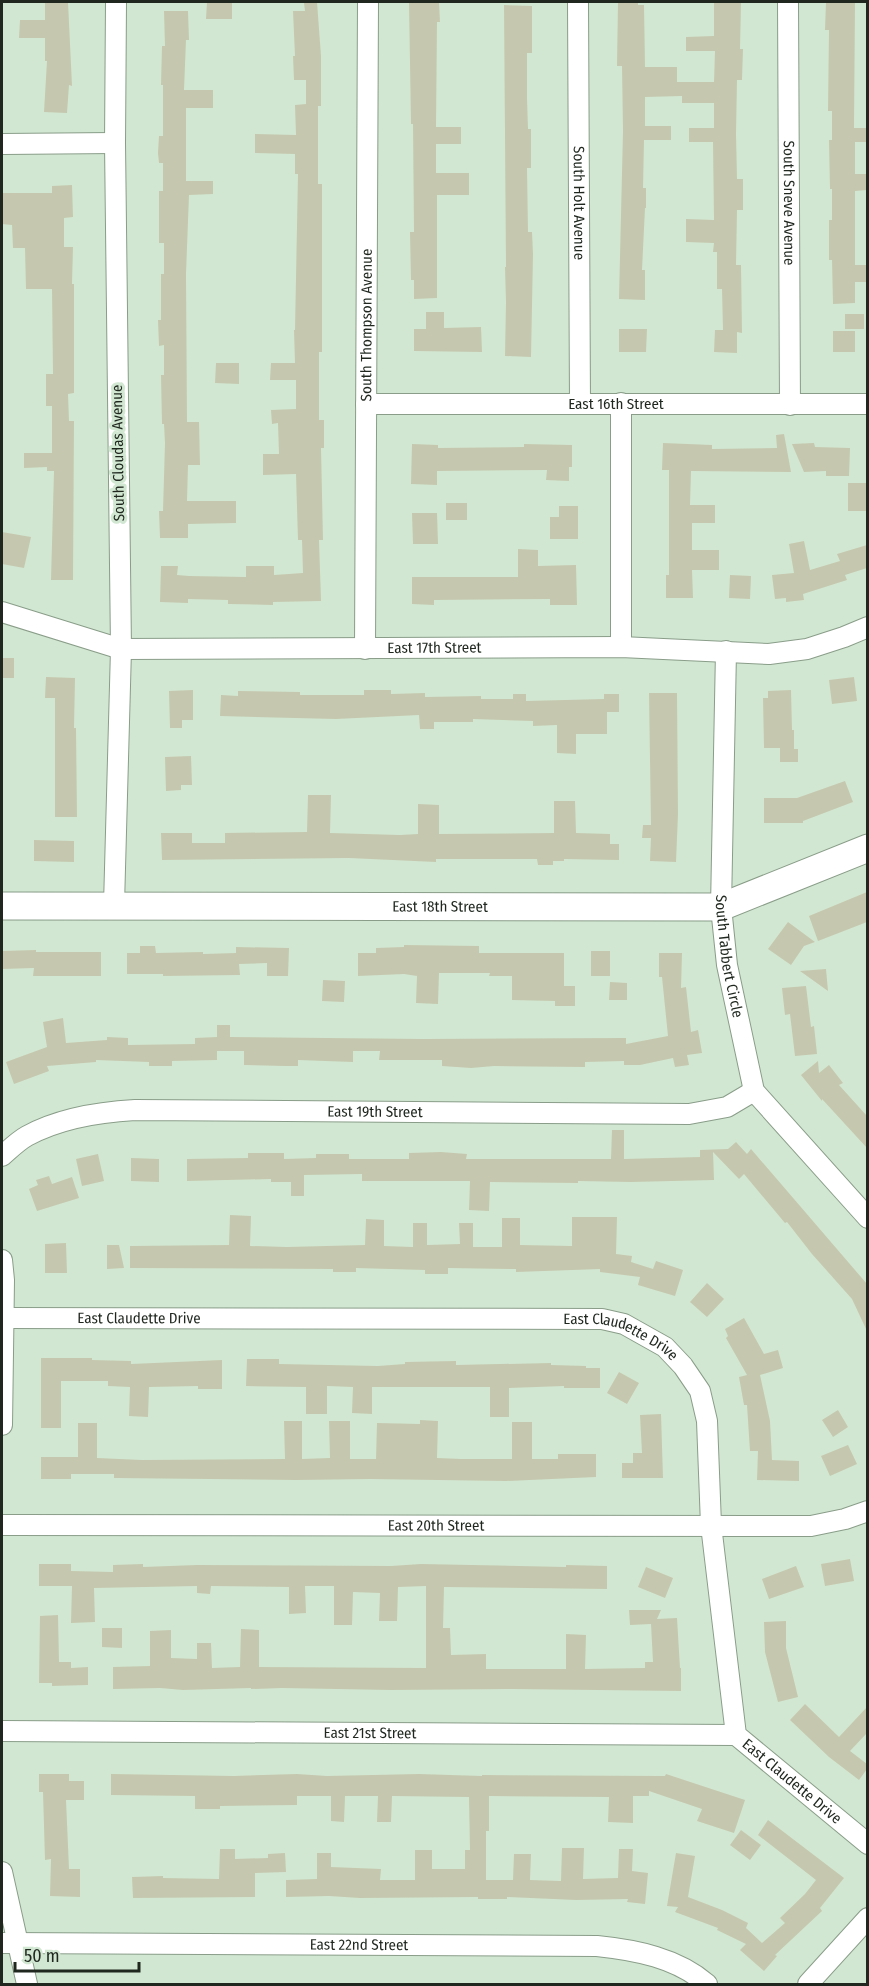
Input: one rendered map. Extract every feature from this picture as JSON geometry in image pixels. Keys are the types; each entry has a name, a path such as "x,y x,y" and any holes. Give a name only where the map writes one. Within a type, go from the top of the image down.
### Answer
{"street":[{"name":"South Cloudas Avenue","path":"114,905 121,649 115,143 116,2"},
{"name":"South Thompson Avenue","path":"365,649 368,2"},
{"name":"South Holt Avenue","path":"578,2 580,403"},
{"name":"South Sneve Avenue","path":"788,2 790,405"},
{"path":"2,144 115,143"},
{"path":"621,403 621,647"},
{"name":"East 16th Street","path":"366,404 867,404"},
{"name":"East 17th Street","path":"2,612 121,649 621,647 769,654 807,649 844,638 867,627"},
{"name":"South Tabbert Circle","path":"726,651 721,907 727,965 754,1091 867,1218"},
{"name":"East 18th Street","path":"2,906 721,907 867,848"},
{"name":"East 19th Street","path":"2,1156 27,1136 68,1120 101,1112 147,1110 689,1114 727,1107 754,1091"},
{"path":"2,1260 4,1280 2,1425"},
{"name":"East Claudette Drive","path":"4,1318 602,1319 624,1324 665,1347 683,1366 700,1391 707,1421 711,1525 736,1735 867,1844"},
{"name":"East 20th Street","path":"2,1525 811,1526 845,1519 867,1510"},
{"name":"East 21st Street","path":"2,1731 736,1735"},
{"path":"2,1872 10,1943 27,1984"},
{"path":"808,1984 867,1918"},
{"name":"East 22nd Street","path":"10,1943 597,1946 652,1955 697,1975 707,1984"}],"building":[{"path":"45,2 68,2 72,86 69,85 67,113 44,112 47,61 45,61 45,38 19,38 20,20 45,20"},
{"path":"207,2 232,2 232,19 206,19"},
{"path":"317,2 321,56 321,106 318,106 318,184 322,184 322,352 319,352 319,420 324,420 324,448 321,448 323,540 319,540 321,601 273,602 273,605 228,604 228,600 188,599 188,603 160,602 161,566 178,566 177,575 189,576 246,577 246,566 274,566 274,575 303,573 302,540 298,540 296,474 263,475 263,454 279,454 278,423 272,424 271,410 296,409 296,380 270,380 271,363 295,363 298,174 295,174 295,154 255,153 255,134 296,135 295,105 306,104 306,80 294,80 293,11 305,11 304,3"},
{"path":"409,2 439,2 436,127 461,127 461,144 436,144 436,173 469,173 469,195 437,195 437,298 414,299 414,280 411,280 410,232 414,232"},
{"path":"618,2 638,2 638,5 644,5 645,67 677,67 677,82 714,82 715,51 686,51 686,37 714,36 714,2 741,2 742,80 737,80 736,134 737,179 743,179 743,210 737,210 736,265 741,265 742,333 737,332 737,353 714,352 715,330 723,330 722,289 717,289 717,252 713,252 714,243 686,242 686,219 714,220 713,142 689,142 689,128 714,128 714,103 682,103 682,96 645,97 645,126 671,126 671,140 644,140 643,188 646,188 646,208 642,270 645,270 645,300 619,299 623,131 622,66 617,66"},
{"path":"826,2 855,3 854,128 867,128 867,142 855,142 855,174 867,174 867,190 855,191 855,265 867,265 867,282 855,282 855,303 833,304 832,260 829,260 832,189 830,189 829,140 832,140 832,111 828,111 829,30 825,30"},
{"path":"504,5 532,6 532,53 527,53 528,129 531,129 531,168 527,168 528,232 532,232 533,254 531,357 505,356"},
{"path":"164,11 188,11 189,40 186,40 184,90 213,90 213,108 186,108 186,181 213,181 213,194 189,195 186,274 187,422 199,422 200,465 188,465 187,501 236,501 236,523 188,524 188,538 160,538 159,511 163,511 165,443 164,424 162,424 161,375 164,375 164,345 159,346 158,320 161,320 164,243 159,243 159,191 163,191 163,163 159,163 158,153 159,136 163,136 163,85 161,85 162,46 165,46"},
{"path":"72,185 73,217 64,218 64,247 73,247 72,284 74,284 74,393 68,394 69,421 74,421 73,580 51,580 54,471 47,471 47,467 24,468 24,453 52,453 52,406 46,406 46,374 53,374 52,289 26,289 25,248 13,248 12,225 2,224 2,193 52,193 52,186"},
{"path":"426,312 444,312 444,328 481,327 482,352 414,351 414,329 426,329"},
{"path":"845,314 864,314 864,329 845,329"},
{"path":"619,329 647,329 646,352 619,352"},
{"path":"833,331 855,331 855,352 833,352"},
{"path":"216,363 239,363 239,384 215,383"},
{"path":"784,434 791,472 691,471 690,505 715,505 715,523 692,523 692,550 719,550 719,570 692,570 693,598 666,598 666,575 669,575 669,470 662,470 663,443 712,445 712,449 777,448 776,435"},
{"path":"814,443 815,447 850,448 849,476 826,476 826,471 804,472 792,444"},
{"path":"412,444 438,445 438,448 524,447 524,444 572,445 572,467 569,467 569,481 546,480 547,470 437,471 437,485 411,484"},
{"path":"848,483 867,483 867,511 848,511"},
{"path":"446,503 467,503 467,520 446,520"},
{"path":"559,506 578,506 578,539 550,539 550,517 559,517"},
{"path":"412,513 437,513 438,544 413,544"},
{"path":"2,532 31,537 24,568 2,564"},
{"path":"804,541 810,570 840,561 837,554 867,545 867,568 845,575 847,580 803,594 804,600 786,602 786,598 775,599 772,575 794,573 789,544"},
{"path":"518,549 538,550 538,566 576,565 577,605 550,605 550,599 434,600 434,605 412,604 412,577 518,577"},
{"path":"730,575 751,576 750,599 729,598"},
{"path":"2,658 14,658 14,678 2,678"},
{"path":"46,677 75,678 77,817 55,817 55,698 45,698"},
{"path":"854,677 857,701 832,704 829,680"},
{"path":"193,690 193,720 182,720 182,728 170,728 169,691"},
{"path":"364,690 391,690 391,694 425,693 425,697 481,696 481,699 513,699 513,694 526,694 526,701 604,699 604,694 619,694 619,712 607,712 607,734 576,734 576,754 557,753 557,725 533,726 533,721 473,719 473,722 434,722 434,729 420,729 419,715 336,719 220,716 221,695 238,696 238,691 300,692 300,695 364,695"},
{"path":"791,690 792,730 794,730 794,749 798,749 798,762 780,762 780,748 764,748 763,698 768,698 768,691"},
{"path":"649,693 677,693 676,862 650,861 651,838 642,838 643,825 651,825"},
{"path":"191,756 192,785 181,785 181,790 166,791 165,757"},
{"path":"845,781 853,802 803,821 803,823 764,823 764,798 797,798"},
{"path":"308,795 331,795 330,833 400,835 418,834 418,804 439,805 439,834 554,833 554,801 575,801 576,833 610,834 610,844 619,844 619,860 564,859 564,861 553,861 553,865 538,865 537,859 436,859 436,862 349,858 162,860 161,833 192,833 192,843 225,843 225,833 307,832"},
{"path":"34,840 74,841 74,862 34,861"},
{"path":"867,892 867,922 818,941 809,916"},
{"path":"788,922 815,942 804,946 791,965 768,949"},
{"path":"404,945 479,946 479,953 564,953 564,986 575,986 575,1006 555,1006 555,1001 512,1000 512,976 489,976 490,973 439,973 438,1004 416,1003 417,976 404,974 358,976 358,953 376,953 376,948 404,947"},
{"path":"140,946 155,946 156,953 203,952 203,954 236,953 236,947 289,948 288,976 267,976 267,963 239,964 240,975 127,974 127,953 140,953"},
{"path":"36,950 36,952 101,952 101,976 33,976 34,968 2,969 2,951"},
{"path":"591,951 610,951 610,976 591,976"},
{"path":"659,953 682,953 681,988 686,987 691,1032 698,1030 702,1053 687,1055 689,1065 675,1067 673,1058 640,1065 624,1065 624,1061 585,1062 585,1067 471,1068 442,1066 442,1060 379,1060 380,1051 353,1051 353,1062 298,1060 298,1066 244,1065 244,1051 217,1051 217,1060 172,1061 172,1066 149,1066 149,1062 96,1060 96,1062 47,1066 49,1071 14,1084 6,1062 47,1047 43,1022 63,1018 66,1043 107,1040 107,1037 128,1038 128,1045 195,1044 195,1038 217,1037 217,1025 230,1025 230,1037 626,1038 626,1044 668,1036 662,977 659,977"},
{"path":"826,969 828,991 800,971"},
{"path":"323,980 345,981 344,1002 322,1001"},
{"path":"610,982 627,983 627,1000 609,1000"},
{"path":"806,986 817,1054 795,1056 790,1014 785,1015 782,988"},
{"path":"818,1061 819,1073 829,1065 843,1083 839,1085 867,1116 867,1148 822,1099 822,1101 801,1075"},
{"path":"612,1130 624,1130 624,1159 700,1157 700,1150 728,1149 736,1142 747,1154 751,1149 867,1284 867,1331 852,1299 787,1222 785,1223 744,1174 739,1179 713,1152 714,1180 490,1182 489,1211 469,1210 470,1181 362,1181 362,1174 304,1175 304,1196 291,1196 291,1182 271,1182 271,1179 187,1181 187,1159 248,1158 248,1153 284,1153 284,1159 316,1158 316,1154 349,1154 349,1159 409,1159 409,1153 441,1152 467,1154 466,1159 611,1159"},
{"path":"98,1154 104,1181 82,1186 76,1159"},
{"path":"131,1158 159,1159 159,1182 131,1181"},
{"path":"49,1176 52,1184 72,1177 79,1198 37,1211 29,1189 38,1185 36,1180"},
{"path":"230,1215 251,1216 250,1246 287,1247 365,1245 366,1219 384,1220 384,1246 413,1247 413,1223 427,1223 427,1245 460,1244 459,1223 473,1223 473,1247 502,1247 502,1218 520,1218 520,1245 572,1246 572,1217 617,1217 616,1254 632,1256 631,1262 653,1269 656,1261 683,1270 675,1296 638,1285 640,1277 600,1272 600,1269 516,1272 516,1269 448,1268 448,1274 425,1274 425,1270 356,1268 356,1272 333,1272 333,1269 130,1268 130,1246 229,1245"},
{"path":"66,1243 67,1273 45,1273 45,1244"},
{"path":"107,1245 119,1245 124,1268 107,1269"},
{"path":"707,1283 724,1299 707,1317 690,1302"},
{"path":"744,1318 764,1354 778,1350 783,1368 760,1375 770,1421 772,1460 799,1461 799,1481 757,1480 758,1451 750,1451 747,1405 744,1405 739,1377 747,1375 726,1338 728,1336 725,1329"},
{"path":"41,1358 92,1358 92,1360 131,1361 131,1364 222,1360 222,1389 198,1389 198,1386 149,1387 148,1417 129,1416 130,1387 108,1386 108,1381 61,1381 61,1428 41,1428"},
{"path":"247,1359 279,1359 279,1364 378,1366 405,1364 405,1362 456,1361 456,1365 551,1363 551,1365 600,1368 600,1388 564,1388 564,1386 509,1388 509,1417 490,1417 490,1387 372,1387 372,1414 352,1413 353,1387 327,1386 327,1414 306,1414 306,1387 246,1386"},
{"path":"619,1372 639,1383 627,1404 607,1393"},
{"path":"838,1410 848,1427 833,1437 822,1420"},
{"path":"661,1414 663,1478 622,1478 622,1463 633,1463 633,1453 642,1453 640,1415"},
{"path":"420,1420 438,1421 437,1458 462,1459 512,1459 512,1422 532,1422 532,1459 558,1459 558,1454 596,1454 596,1477 506,1481 296,1480 114,1478 114,1474 71,1474 71,1479 41,1479 41,1457 78,1457 78,1423 97,1423 97,1458 285,1459 284,1421 302,1421 302,1459 330,1458 329,1421 350,1421 350,1459 376,1459 377,1423 420,1424"},
{"path":"848,1445 857,1464 830,1476 821,1456"},
{"path":"850,1559 854,1581 825,1586 821,1564"},
{"path":"39,1564 71,1564 71,1571 113,1572 113,1565 143,1564 143,1567 421,1564 607,1566 607,1589 444,1587 443,1628 450,1628 451,1655 486,1654 486,1669 566,1669 566,1634 586,1635 585,1669 645,1668 645,1662 653,1662 651,1624 630,1625 629,1610 661,1610 657,1619 677,1618 681,1691 113,1689 113,1667 150,1666 150,1631 171,1630 171,1658 197,1659 197,1643 211,1643 212,1668 240,1667 241,1629 259,1630 259,1667 426,1668 426,1586 398,1587 397,1621 379,1621 380,1593 353,1592 352,1625 334,1625 334,1586 305,1586 306,1613 289,1614 289,1587 211,1586 210,1594 197,1593 197,1586 94,1588 95,1622 71,1623 72,1586 39,1586"},
{"path":"796,1566 804,1587 769,1599 762,1579"},
{"path":"646,1567 673,1578 665,1598 638,1587"},
{"path":"58,1615 59,1662 71,1662 71,1668 88,1667 88,1685 52,1686 52,1683 39,1683 40,1616"},
{"path":"786,1621 786,1648 798,1697 778,1702 765,1652 764,1622"},
{"path":"102,1628 122,1628 122,1648 102,1647"},
{"path":"805,1704 839,1737 867,1707 867,1733 850,1751 867,1764 867,1769 859,1780 829,1757 790,1720"},
{"path":"39,1774 69,1774 69,1781 84,1781 84,1800 66,1800 69,1869 80,1869 80,1897 50,1896 51,1859 45,1860 43,1792 39,1792"},
{"path":"111,1774 665,1776 666,1774 745,1800 734,1833 697,1821 702,1809 649,1791 649,1796 633,1796 633,1823 608,1822 609,1797 489,1796 486,1880 513,1880 514,1854 531,1854 530,1880 561,1881 562,1848 584,1848 583,1879 618,1878 619,1849 633,1849 632,1871 648,1873 645,1904 627,1902 628,1899 286,1897 286,1880 317,1879 317,1853 331,1853 331,1867 381,1869 380,1880 415,1880 415,1850 432,1850 432,1869 465,1869 465,1850 470,1850 469,1797 392,1796 391,1822 377,1822 378,1796 345,1796 344,1822 331,1821 331,1796 297,1796 297,1805 220,1806 220,1809 195,1809 195,1796 111,1795"},
{"path":"768,1820 844,1878 820,1908 822,1911 775,1955 777,1956 764,1971 740,1950 746,1944 717,1930 718,1928 675,1912 678,1907 667,1906 676,1853 695,1856 688,1897 748,1923 746,1928 762,1943 785,1923 780,1918 816,1880 758,1835"},
{"path":"741,1830 761,1845 750,1860 730,1845"},
{"path":"220,1849 235,1849 235,1859 268,1858 268,1854 285,1853 286,1872 255,1873 255,1897 133,1898 132,1877 219,1879"}]}
